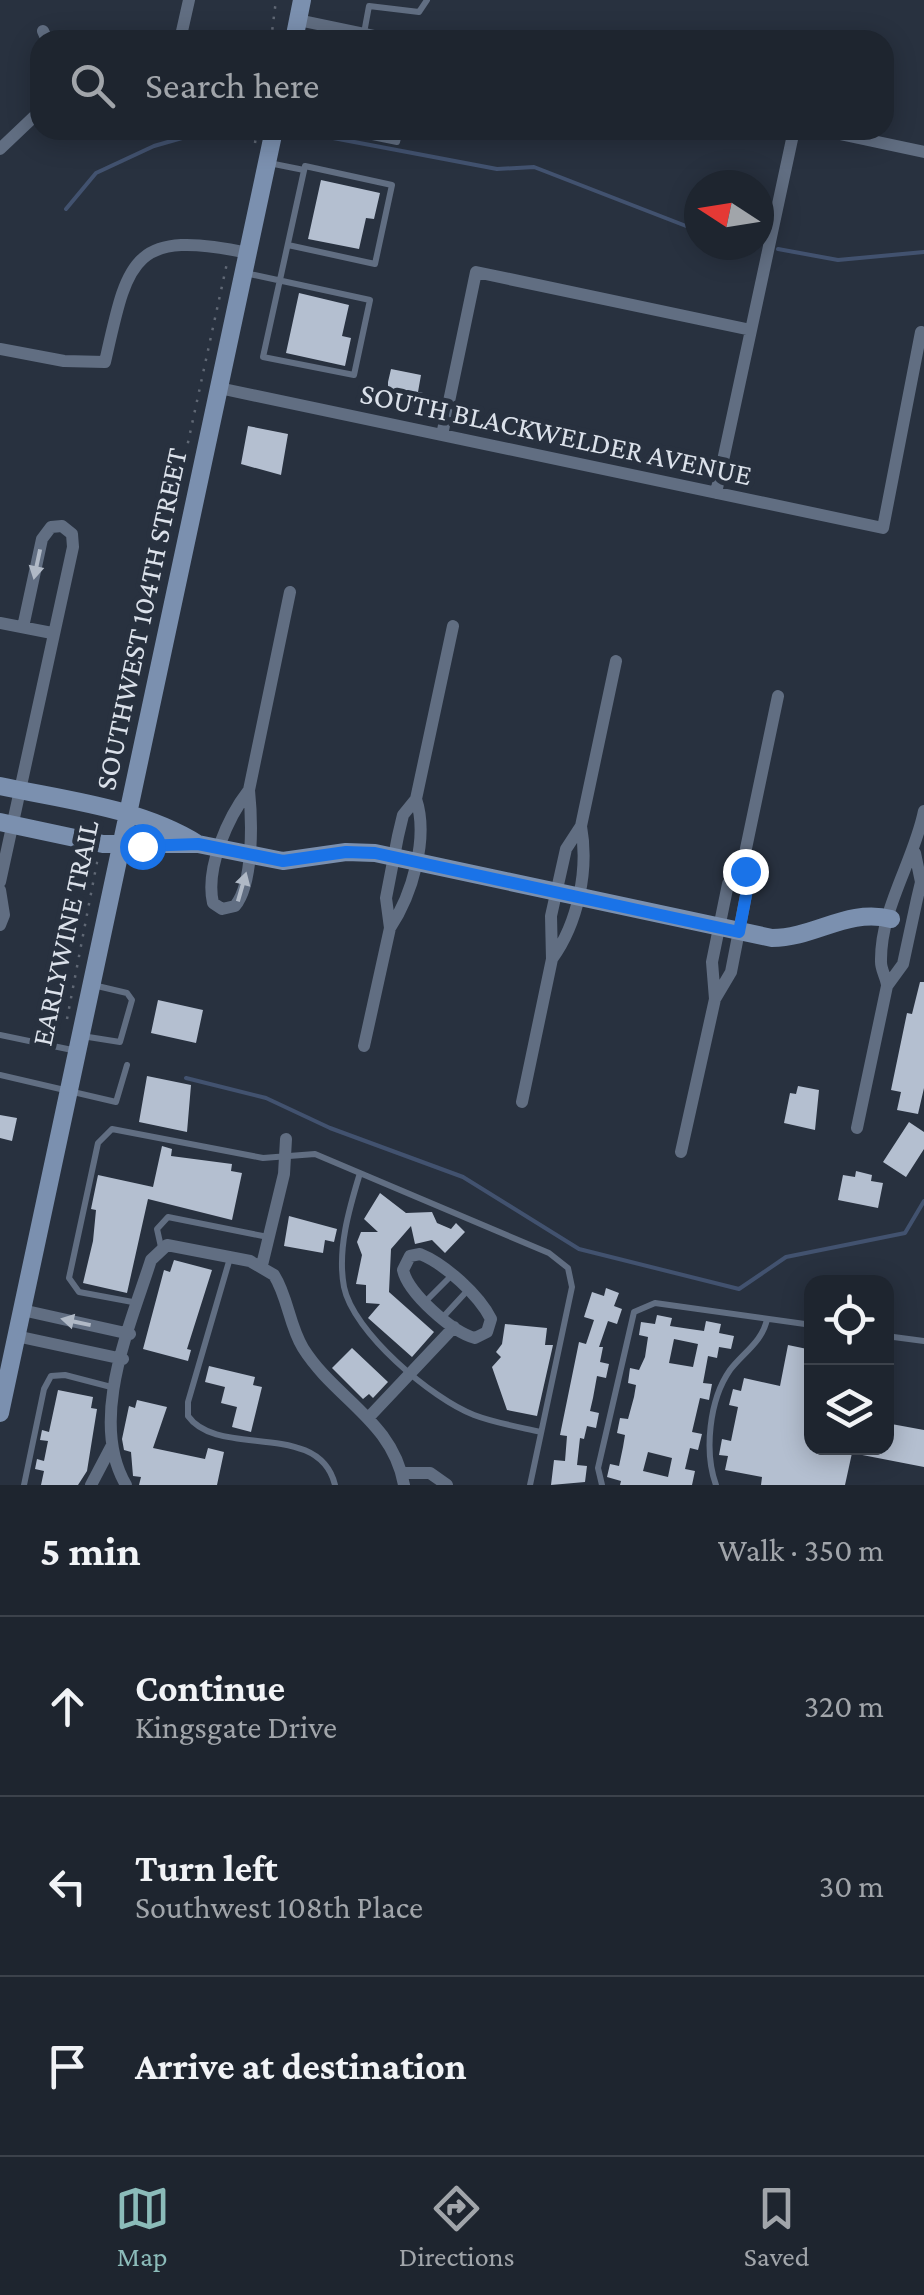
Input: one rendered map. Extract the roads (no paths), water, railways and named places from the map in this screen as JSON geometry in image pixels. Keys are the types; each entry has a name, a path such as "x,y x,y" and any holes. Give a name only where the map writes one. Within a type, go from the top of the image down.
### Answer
{"main road":[{"path":"296,30 302,0"},
{"name":"SOUTHWEST 104TH STREET","path":"1,1402 69,1090 73,1045 91,985 112,844 244,273 239,251 272,140"},
{"path":"0,786 119,813 221,849 300,862 346,852 394,858 739,932 782,938 848,916 890,919"},
{"path":"6,823 112,844 198,844"}],"street":[{"path":"182,30 190,0"},
{"path":"298,20 345,30"},
{"path":"0,149 30,120"},
{"path":"716,493 792,140"},
{"path":"868,140 924,152"},
{"path":"0,349 64,362 105,362 124,281 135,264 185,242 239,251"},
{"path":"442,435 476,272 751,330"},
{"name":"SOUTH BLACKWELDER AVENUE","path":"219,388 884,528 921,332"},
{"path":"0,882 6,823 20,790 74,540 62,526 50,527 42,539 24,627"},
{"path":"249,790 234,810 211,890 213,903 222,909 235,906 243,894 252,812 249,790 290,592"},
{"path":"0,622 52,633"},
{"path":"390,928 405,906 414,863 422,822 416,799 453,626"},
{"path":"552,959 568,937 577,897 585,854 581,826 616,661"},
{"path":"681,1152 715,999 731,972 747,890 744,858 778,696"},
{"path":"364,1046 390,928 386,898 403,815 416,799"},
{"path":"887,986 881,964 890,919 901,875 915,853 924,811"},
{"path":"522,1102 552,959 548,932 556,893 566,849 581,826"},
{"path":"857,1128 887,986 902,964 918,924 921,882 915,853"},
{"path":"715,999 711,969 719,927 728,884 744,858"},
{"path":"0,890 4,915 0,925"},
{"path":"890,919 918,924"},
{"path":"262,1265 286,1140"},
{"path":"91,1485 111,1447 122,1358 152,1260 161,1247 177,1246 262,1265 281,1286 304,1349 340,1391 370,1416 391,1444 402,1479 430,1473 447,1485"},
{"path":"410,1256 427,1257 467,1291 489,1314 491,1327 475,1338 454,1328 403,1274 410,1256"},
{"path":"22,1310 130,1334"},
{"path":"370,1416 454,1328"},
{"path":"16,1336 122,1358"},
{"path":"111,1447 126,1485"}],"lane":[{"path":"365,30 369,6 419,12 427,0"},
{"path":"267,162 304,170"},
{"path":"244,273 280,281 370,300 354,376 263,357 280,281 288,245 305,166 392,185 375,264 288,245"},
{"path":"0,1035 73,1045 120,1042 125,1038 132,1000 127,993 91,985"},
{"path":"0,1075 116,1102 127,1065"},
{"path":"138,1303 78,1292 69,1278 98,1143 106,1131 132,1130 263,1158 315,1154 548,1254 568,1268 572,1288 530,1485"},
{"path":"360,1173 342,1249 344,1286 359,1320 412,1373 464,1410 541,1432"},
{"path":"161,1247 157,1229 168,1217 269,1237"},
{"path":"230,1258 188,1402 188,1416 195,1425 214,1431 311,1452 330,1470 335,1485"},
{"path":"426,1301 450,1276"},
{"path":"444,1316 467,1291"},
{"path":"602,1485 598,1468 634,1312 655,1303 804,1324"},
{"path":"716,1485 708,1450 721,1388 732,1367 762,1336 768,1319"},
{"path":"894,1337 924,1341"},
{"path":"24,1485 50,1376 116,1388"}],"waterway":[{"path":"66,209 96,173 175,140"},
{"path":"344,140 497,169 534,167 684,225"},
{"path":"778,249 838,260 924,252"},
{"path":"186,1078 266,1098 330,1128 463,1177 579,1249 739,1289 786,1257 905,1233 924,1201"}]}
